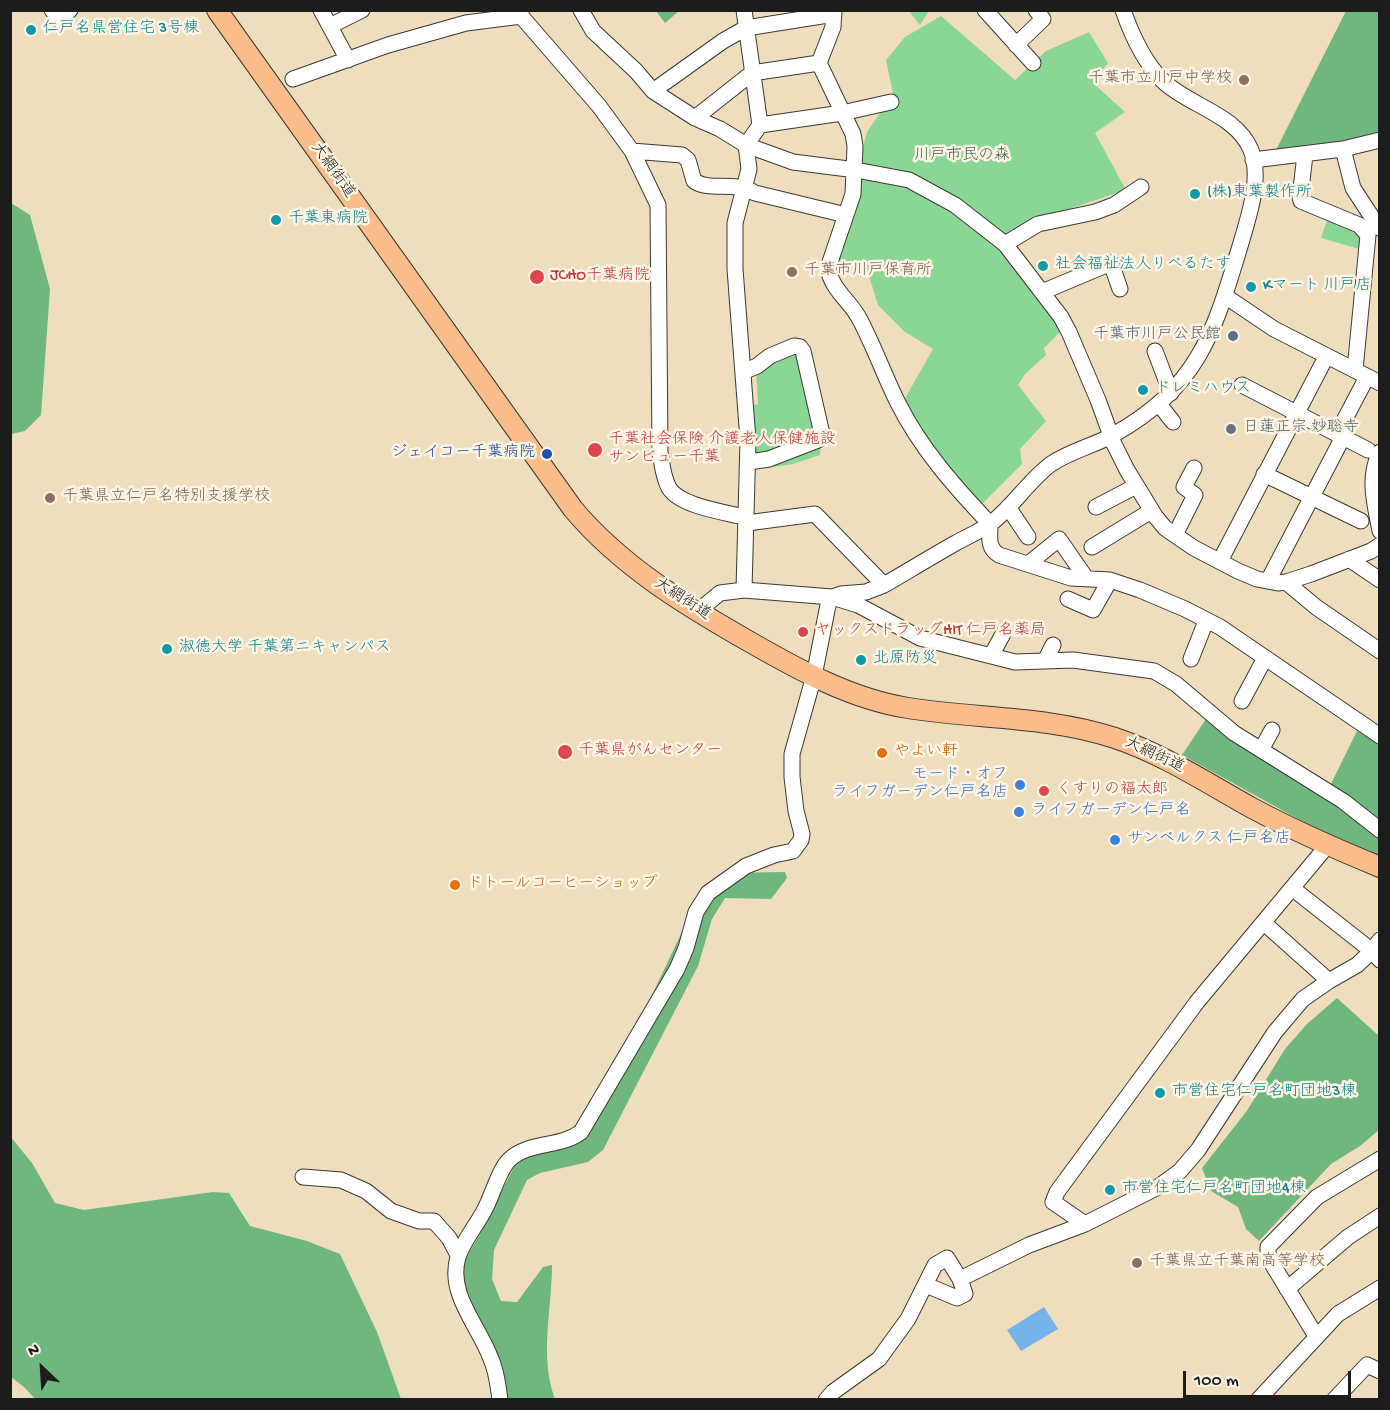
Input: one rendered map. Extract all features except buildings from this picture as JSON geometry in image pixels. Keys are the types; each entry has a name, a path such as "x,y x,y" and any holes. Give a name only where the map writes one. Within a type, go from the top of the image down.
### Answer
{"main road":[{"name":"大網街道","path":"217,10 573,508 593,533 608,547 651,580 774,656 856,694 906,708 1075,728 1117,738 1194,775 1327,846 1380,867"}],"street":[{"path":"52,10 59,20 70,10"},
{"path":"321,10 348,60"},
{"path":"330,26 362,10"},
{"path":"581,10 593,31 636,71 653,91 695,118 720,129 746,145 793,162 909,180 955,205 1005,244 1069,332 1111,436 1133,467 1136,486 1151,511 1174,535 1194,548 1257,579 1286,582 1371,551 1380,545"},
{"path":"744,10 760,125 746,145 749,169 735,223 735,269 749,462 744,590"},
{"path":"985,10 1033,63"},
{"path":"1016,45 1043,19 1036,10"},
{"path":"500,1400 492,1360 458,1292 456,1275 458,1255 486,1209 508,1161 533,1148 565,1141 581,1132 677,969 686,948 696,912 708,893 746,866 774,855 793,851 799,845 802,834 796,811 792,754 814,676 828,605 832,597 866,592 884,585 990,524 1034,478 1056,461 1111,436 1159,404 1189,371 1213,330 1245,230 1254,189 1254,160 1246,141 1234,127 1163,81 1143,55 1123,10"},
{"path":"653,91 723,41 746,28 834,12 833,27 819,63 854,134 855,185 828,268 829,277 859,317 898,404 926,448 950,482 990,524 992,551 1071,578 1110,580 1140,590 1220,627 1380,736"},
{"path":"293,79 465,17 521,13 599,106 632,152 658,205 660,452 663,472 670,489 683,501 747,520 815,514 884,585"},
{"path":"695,118 752,73 819,63"},
{"path":"760,125 891,102"},
{"path":"1254,160 1305,155 1380,140"},
{"path":"1268,581 1312,497 1367,377 1376,230 1353,188 1342,149"},
{"path":"632,152 682,155 688,160 694,181 701,185 744,187 755,194 846,215"},
{"path":"1305,155 1301,201 1376,230"},
{"path":"1005,244 1038,224 1095,212 1114,205 1141,187"},
{"path":"1042,292 1111,264 1120,289"},
{"path":"1225,296 1274,329 1367,377"},
{"path":"743,372 757,366 770,356 794,346 800,347 803,351 822,434 818,440 769,459 749,462"},
{"path":"1155,351 1171,393"},
{"path":"1220,561 1326,357"},
{"path":"1242,385 1374,451 1373,470 1380,531"},
{"path":"1159,404 1173,422"},
{"path":"1174,535 1195,495 1184,487 1194,468"},
{"path":"1264,474 1361,521"},
{"path":"1096,507 1136,486"},
{"path":"1008,507 1028,537"},
{"path":"1092,547 1151,511"},
{"path":"1028,564 1059,539 1086,578"},
{"path":"1349,559 1380,580"},
{"path":"1068,599 1093,610 1110,580"},
{"path":"1286,582 1316,607 1380,651"},
{"path":"698,611 720,593 744,590 832,597 858,605 920,638 1016,662 1133,660 1176,684 1234,733 1342,801 1380,830"},
{"path":"1191,659 1206,621"},
{"path":"991,656 1003,634"},
{"path":"1045,661 1053,645"},
{"path":"1242,701 1265,658"},
{"path":"1261,750 1272,730"},
{"path":"1085,1224 1053,1202 1057,1192 1197,1002 1327,846"},
{"path":"960,1279 1029,1245 1085,1224 1158,1187 1180,1171 1198,1149 1275,1032 1303,999 1377,950 1292,888"},
{"path":"1264,923 1329,981"},
{"path":"1316,1336 1268,1257 1268,1246 1317,1197 1380,1159"},
{"path":"303,1177 341,1180 366,1191 391,1211 419,1221 434,1221 449,1238 458,1255"},
{"path":"1287,1289 1348,1237 1380,1216"},
{"path":"826,1400 833,1392 879,1359 908,1318 935,1266 947,1258 960,1279 965,1294 957,1298 926,1285"},
{"path":"1260,1399 1338,1314 1377,1293"},
{"path":"1334,1400 1367,1365 1380,1371"}],"green space":[{"path":"656,11 679,11 665,23"},
{"path":"909,11 929,11 920,25"},
{"path":"1346,11 1379,11 1379,135 1334,145 1275,152"},
{"name":"川戸市民の森","path":"941,16 1015,80 1046,51 1089,32 1108,63 1093,83 1125,112 1095,133 1126,190 1042,218 1000,243 1062,330 1044,348 1046,355 1025,374 1018,385 1046,421 1020,449 1022,464 979,507 948,474 904,400 933,349 905,332 878,305 864,260 831,270 867,132 893,94 886,60 905,37"},
{"path":"11,203 30,215 50,289 41,415 25,431 11,434"},
{"path":"1327,220 1359,231 1362,237 1359,249 1321,238"},
{"path":"795,351 815,434 768,452 755,454 751,406 758,404 756,370"},
{"path":"821,441 820,455 793,464 772,467 770,461"},
{"path":"1208,716 1379,835 1379,859 1338,841 1182,755"},
{"path":"1357,731 1379,744 1379,824 1329,788"},
{"path":"785,872 787,878 771,899 725,898 712,919 698,966 603,1150 588,1162 540,1173 527,1180 494,1250 492,1279 501,1301 517,1302 543,1267 552,1265 547,1350 550,1383 555,1399 505,1399 456,1275 480,1234 517,1161 548,1151 590,1126 697,900 722,873"},
{"path":"1337,998 1379,1036 1379,1130 1360,1146 1331,1164 1259,1241 1246,1229 1238,1207 1211,1191 1202,1168 1246,1112 1285,1049 1307,1024"},
{"path":"10,1136 32,1163 55,1203 84,1210 213,1192 229,1193 250,1226 307,1241 340,1254 377,1332 401,1399 35,1399 11,1377"}],"water":[{"path":"1044,1307 1058,1329 1021,1351 1007,1330"}],"place":[{"name":"仁戸名県営住宅 3号棟","path":"31,30"},
{"name":"千葉市立川戸中学校","path":"1244,80"},
{"name":"(株)東葉製作所","path":"1195,194"},
{"name":"千葉東病院","path":"276,220"},
{"name":"社会福祉法人りべるたす","path":"1043,266"},
{"name":"千葉市川戸保育所","path":"792,272"},
{"name":"JCHO千葉病院","path":"537,277"},
{"name":"Kマート 川戸店","path":"1251,287"},
{"name":"千葉市川戸公民館","path":"1233,336"},
{"name":"ドレミハウス","path":"1143,390"},
{"name":"日蓮正宗 妙聡寺","path":"1231,429"},
{"name":"千葉社会保険 介護老人保健施設 サンビュー千葉","path":"595,450"},
{"name":"ジェイコー千葉病院","path":"547,454"},
{"name":"千葉県立仁戸名特別支援学校","path":"50,498"},
{"name":"ヤックスドラッグHIT 仁戸名薬局","path":"803,632"},
{"name":"淑徳大学 千葉第ニキャンパス","path":"167,649"},
{"name":"北原防災","path":"861,660"},
{"name":"千葉県がんセンター","path":"565,752"},
{"name":"やよい軒","path":"882,753"},
{"name":"モード・オフ ライフガーデン仁戸名店","path":"1020,785"},
{"name":"くすりの福太郎","path":"1044,791"},
{"name":"ライフガーデン仁戸名","path":"1019,812"},
{"name":"サンベルクス 仁戸名店","path":"1115,840"},
{"name":"ドトールコーヒーショップ","path":"455,885"},
{"name":"市営住宅仁戸名町団地3棟","path":"1160,1093"},
{"name":"市営住宅仁戸名町団地4棟","path":"1110,1190"},
{"name":"千葉県立千葉南高等学校","path":"1137,1263"}]}
